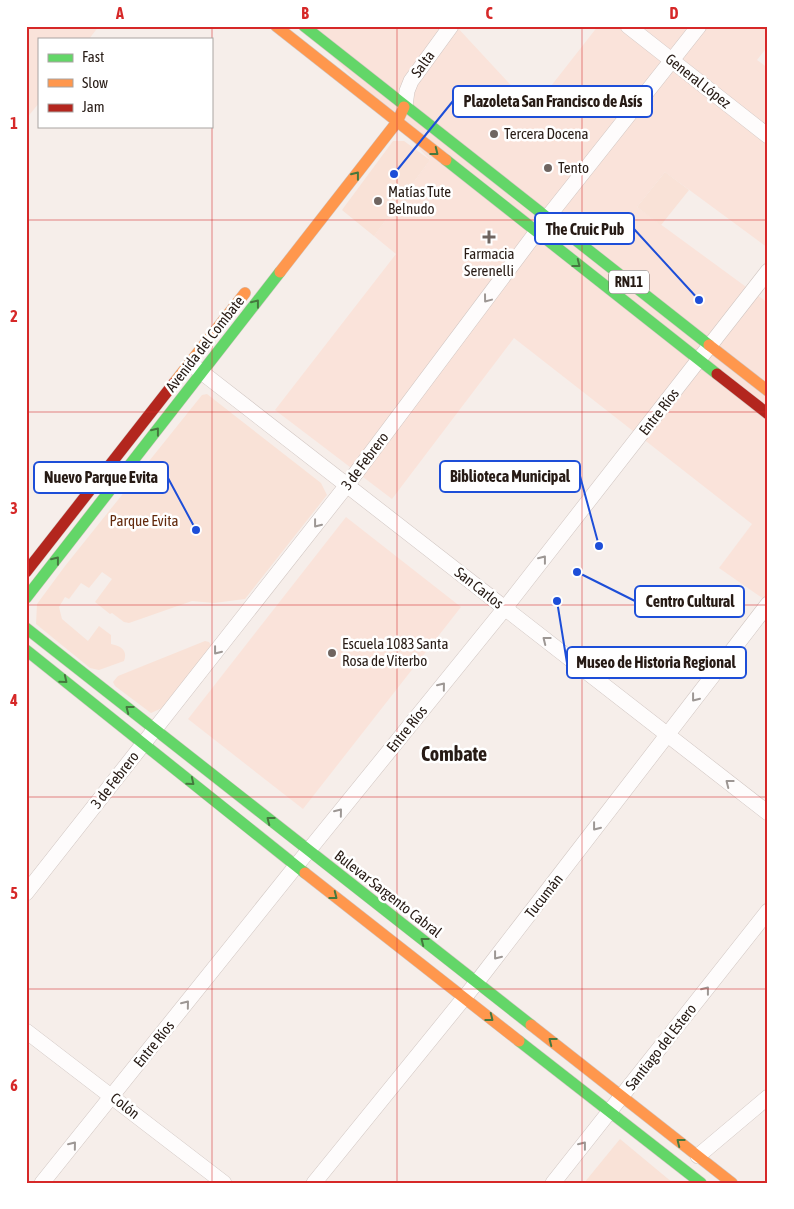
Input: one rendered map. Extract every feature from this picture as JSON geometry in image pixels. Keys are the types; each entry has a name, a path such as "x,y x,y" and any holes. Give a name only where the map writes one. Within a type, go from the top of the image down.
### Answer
{"main road":[{"name":"RN11","path":"276,26 383,117 397,122 768,414"},
{"name":"RN11","path":"304,26 768,391"},
{"path":"383,117 401,103"},
{"name":"Avenida del Combate","path":"26,572 397,122 401,103"},
{"name":"Avenida del Combate","path":"26,598 196,368 252,285"},
{"name":"Bulevar Sargento Cabral","path":"26,628 732,1183"},
{"path":"26,650 296,866 701,1183"}],"street":[{"name":"Salta","path":"401,103 411,81 451,26"},
{"name":"General López","path":"628,26 768,136"},
{"name":"3 de Febrero","path":"26,892 348,485 536,232 699,26"},
{"name":"Entre Ríos","path":"42,1183 308,850 505,608 768,271"},
{"name":"San Carlos","path":"196,368 768,813"},
{"name":"Tucumán","path":"314,1183 477,982 768,604"},
{"name":"Santiago del Estero","path":"553,1183 768,911"},
{"name":"Colón","path":"26,1031 224,1183"},
{"path":"698,1156 768,1096"}],"shaded area":[{"path":"26,26 99,26 90,38 38,38 38,104 26,119"},
{"path":"304,26 456,26 533,109 598,26 768,26 768,46 757,60 768,68 768,248 665,172 637,207 768,303 768,602 719,568 752,524 514,338 392,499 275,410 396,254 374,236 430,160"},
{"name":"Escuela 1083 Santa Rosa de Viterbo","path":"346,517 461,607 303,809 188,719"}],"green space":[{"path":"393,141 404,141 430,160 374,236 342,210"},
{"path":"665,172 689,190 661,225 637,207"},
{"name":"Parque Evita","path":"207,394 321,483 327,495 245,599 214,603 192,601 129,623 124,622 112,613 110,614 95,602 112,579 102,572 89,588 81,583 69,599 65,597 59,607 62,619 88,641 99,626 111,635 111,644 121,647 125,654 124,661 99,670 90,668 36,624 37,604 65,566 202,395"},
{"path":"205,641 209,642 212,647 162,708 151,713 115,686 113,682 118,676"},
{"path":"620,1139 673,1183 584,1183"}],"traffic: fast":[{"path":"304,26 709,345"},
{"path":"446,160 717,374"},
{"path":"26,598 280,272"},
{"path":"26,628 531,1025"},
{"path":"26,650 305,873"},
{"path":"519,1041 701,1183"}],"traffic: slow":[{"path":"276,26 446,160"},
{"path":"280,272 397,122 404,107"},
{"path":"174,383 245,293"},
{"path":"709,345 768,391"},
{"path":"305,873 519,1041"},
{"path":"531,1025 732,1183"}],"traffic: jam":[{"path":"717,374 768,414"},
{"path":"26,572 174,383"}],"place":[{"name":"Tercera Docena","path":"494,134"},
{"name":"Tento","path":"548,168"},
{"name":"Plazoleta San Francisco de Asís","path":"394,174"},
{"name":"Matías Tute Belnudo","path":"378,201"},
{"name":"Farmacia Serenelli","path":"489,237"},
{"name":"The Cruic Pub","path":"699,300"},
{"name":"Nuevo Parque Evita","path":"196,530"},
{"name":"Biblioteca Municipal","path":"599,546"},
{"name":"Centro Cultural","path":"577,572"},
{"name":"Museo de Historia Regional","path":"557,601"},
{"name":"Escuela 1083 Santa Rosa de Viterbo","path":"332,653"}],"district":[{"name":"Combate","path":"454,754"}]}
